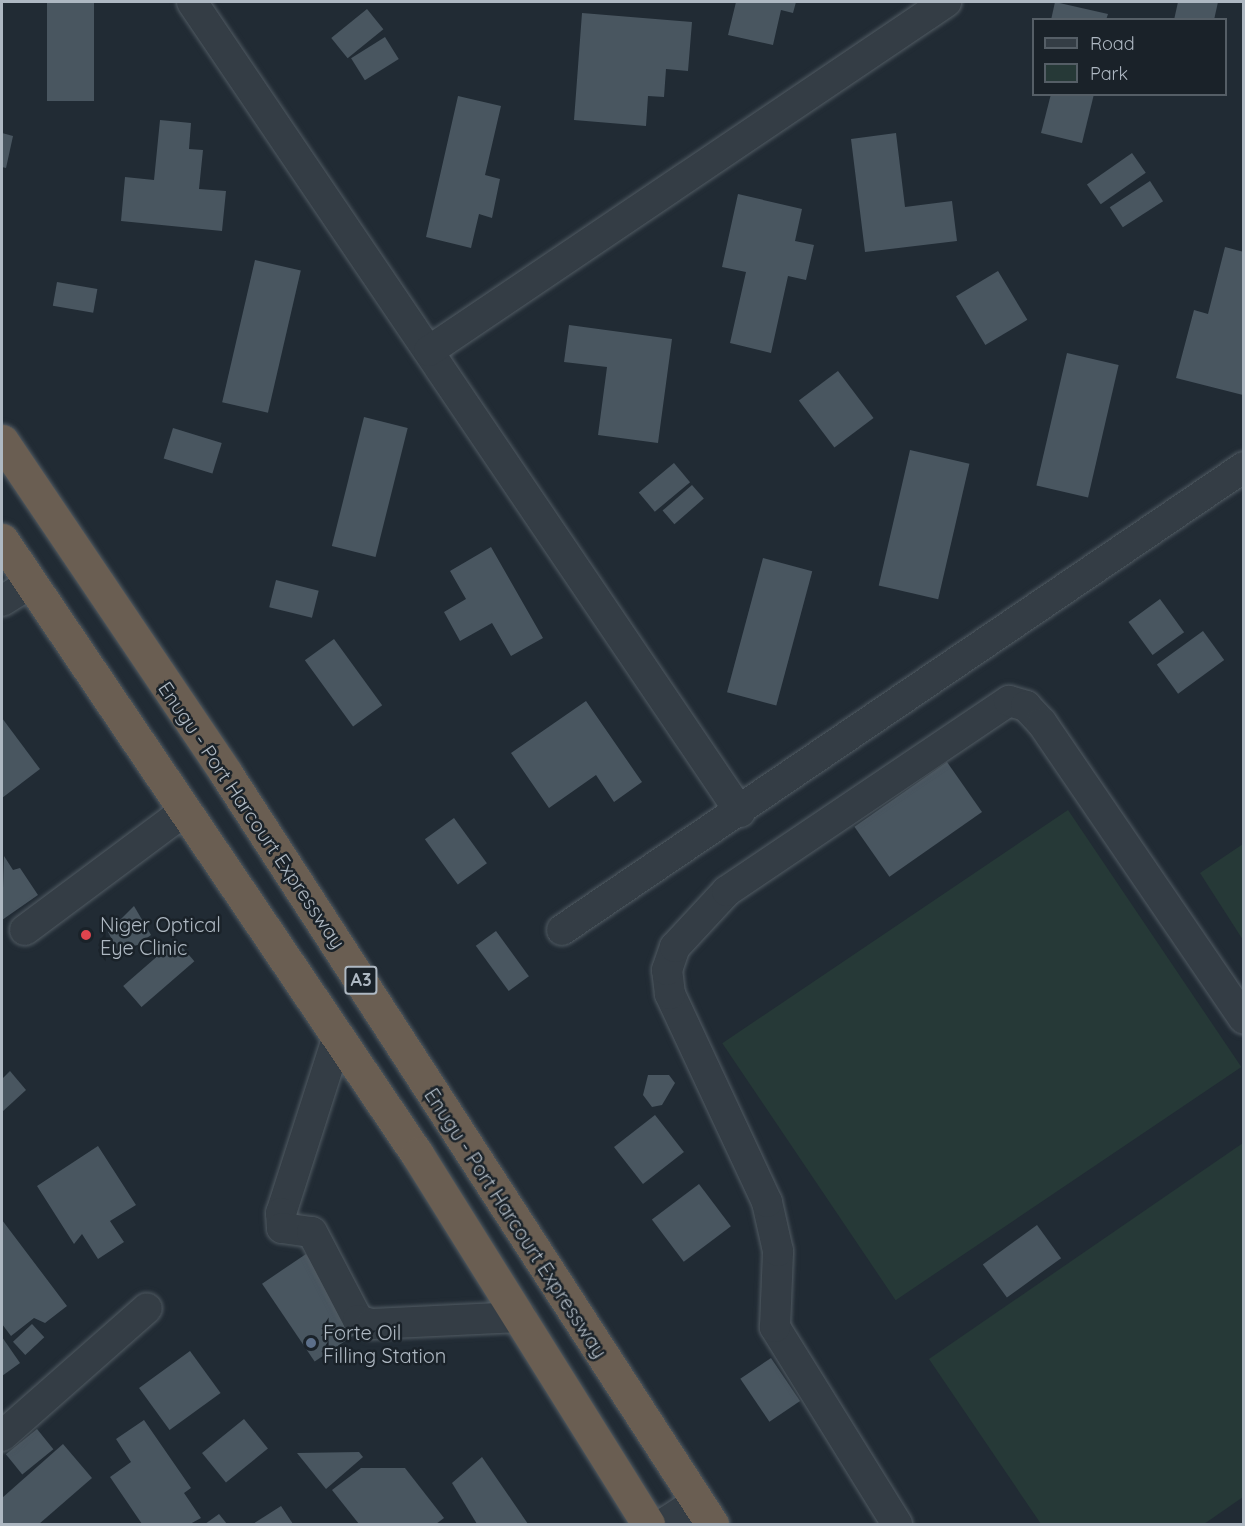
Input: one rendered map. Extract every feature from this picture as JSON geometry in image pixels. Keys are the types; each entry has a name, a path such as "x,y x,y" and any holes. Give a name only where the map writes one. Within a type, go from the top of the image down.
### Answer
{"highway":[{"name":"Enugu - Port Harcourt Expressway","path":"2,441 283,860 704,1513"},
{"path":"2,540 182,813 337,1038 521,1317 648,1524"}],"street":[{"path":"192,2 740,812"},
{"path":"429,351 945,2"},
{"path":"562,930 740,812 1244,466"},
{"path":"2,601 31,583"},
{"path":"897,1524 774,1327 778,1251 767,1202 670,994 667,970 675,947 727,891 1009,701 1026,706 1042,723 1238,1000"},
{"path":"25,930 182,813"},
{"path":"337,1038 281,1213 282,1228 312,1232 358,1320 371,1324 521,1317"},
{"path":"2,1436 147,1308"},
{"path":"663,1524 704,1513"}],"green space":[{"path":"1068,810 1241,1067 896,1300 722,1043"},
{"path":"1243,844 1243,940 1200,873"},
{"path":"1243,1143 1243,1497 1204,1524 1041,1524 929,1359"}],"building":[{"path":"47,2 94,2 94,101 47,101"},
{"path":"736,2 796,2 793,13 781,10 773,45 728,35"},
{"path":"1055,2 1108,14 1107,18 1051,18"},
{"path":"1178,2 1218,2 1214,18 1174,18"},
{"path":"367,9 383,29 348,58 331,38"},
{"path":"582,13 692,22 688,71 666,69 664,97 648,96 646,126 574,120"},
{"path":"385,37 399,59 365,80 351,58"},
{"path":"458,96 501,106 485,175 500,179 492,218 479,214 471,248 426,237"},
{"path":"1050,96 1094,96 1082,143 1041,133"},
{"path":"160,120 191,123 189,149 203,150 199,189 226,191 222,231 121,221 125,177 154,180"},
{"path":"2,133 13,136 6,168 2,167"},
{"path":"896,133 905,207 952,201 957,241 865,252 851,139"},
{"path":"1132,153 1146,173 1101,204 1087,185"},
{"path":"1150,181 1163,201 1123,227 1110,207"},
{"path":"738,194 802,209 795,241 814,245 806,280 788,276 771,353 730,343 746,272 722,267"},
{"path":"1225,247 1244,252 1243,395 1176,378 1194,310 1208,314"},
{"path":"255,260 301,271 268,413 222,402"},
{"path":"998,271 1027,320 985,345 956,296"},
{"path":"57,282 97,289 93,313 53,306"},
{"path":"569,325 672,339 658,443 598,435 607,367 564,362"},
{"path":"1067,353 1119,365 1088,497 1036,486"},
{"path":"838,371 874,418 834,448 799,400"},
{"path":"364,417 408,428 375,557 332,546"},
{"path":"173,428 222,443 212,474 164,459"},
{"path":"910,450 969,464 938,599 879,585"},
{"path":"674,463 690,482 655,512 639,493"},
{"path":"692,485 704,499 674,524 663,511"},
{"path":"491,547 543,638 511,656 492,623 460,641 444,612 466,599 450,571"},
{"path":"763,558 812,571 776,705 727,692"},
{"path":"276,580 319,591 312,618 269,607"},
{"path":"1160,599 1184,632 1153,655 1128,622"},
{"path":"1203,631 1224,660 1178,694 1157,665"},
{"path":"334,639 382,705 353,726 305,660"},
{"path":"586,701 642,782 614,802 596,775 549,808 511,753"},
{"path":"2,718 40,769 2,798"},
{"path":"947,762 982,812 889,877 854,827"},
{"path":"454,818 487,863 458,884 425,839"},
{"path":"4,856 13,870 20,868 38,895 2,920"},
{"path":"134,906 151,935 121,957 108,932"},
{"path":"496,931 529,976 509,991 476,946"},
{"path":"176,940 194,961 142,1007 123,986"},
{"path":"10,1071 26,1090 2,1112 2,1079"},
{"path":"648,1075 669,1075 675,1083 662,1105 652,1107 643,1095"},
{"path":"655,1115 684,1152 643,1184 614,1147"},
{"path":"98,1146 136,1205 110,1221 124,1242 98,1259 82,1234 74,1244 37,1186"},
{"path":"699,1184 731,1226 684,1262 652,1220"},
{"path":"2,1220 67,1306 45,1323 34,1318 11,1336 2,1324"},
{"path":"1037,1225 1061,1258 1007,1298 983,1264"},
{"path":"306,1254 359,1332 315,1362 262,1284"},
{"path":"32,1324 44,1337 25,1355 13,1342"},
{"path":"2,1337 20,1363 2,1376"},
{"path":"190,1351 221,1393 170,1430 139,1388"},
{"path":"771,1358 800,1401 769,1422 740,1379"},
{"path":"244,1419 268,1449 226,1483 202,1453"},
{"path":"144,1420 191,1488 184,1493 201,1518 190,1524 142,1524 110,1477 131,1462 116,1439"},
{"path":"37,1429 53,1449 22,1474 6,1454"},
{"path":"63,1444 92,1478 39,1524 2,1524 2,1498"},
{"path":"359,1452 363,1457 326,1489 297,1453"},
{"path":"482,1457 528,1524 477,1524 452,1483"},
{"path":"361,1468 405,1468 444,1518 436,1524 359,1524 332,1490"},
{"path":"281,1506 293,1524 253,1524"},
{"path":"219,1514 227,1524 205,1524"}],"place":[{"name":"Niger Optical Eye Clinic","path":"86,935"},
{"name":"Forte Oil Filling Station","path":"311,1343"}]}
